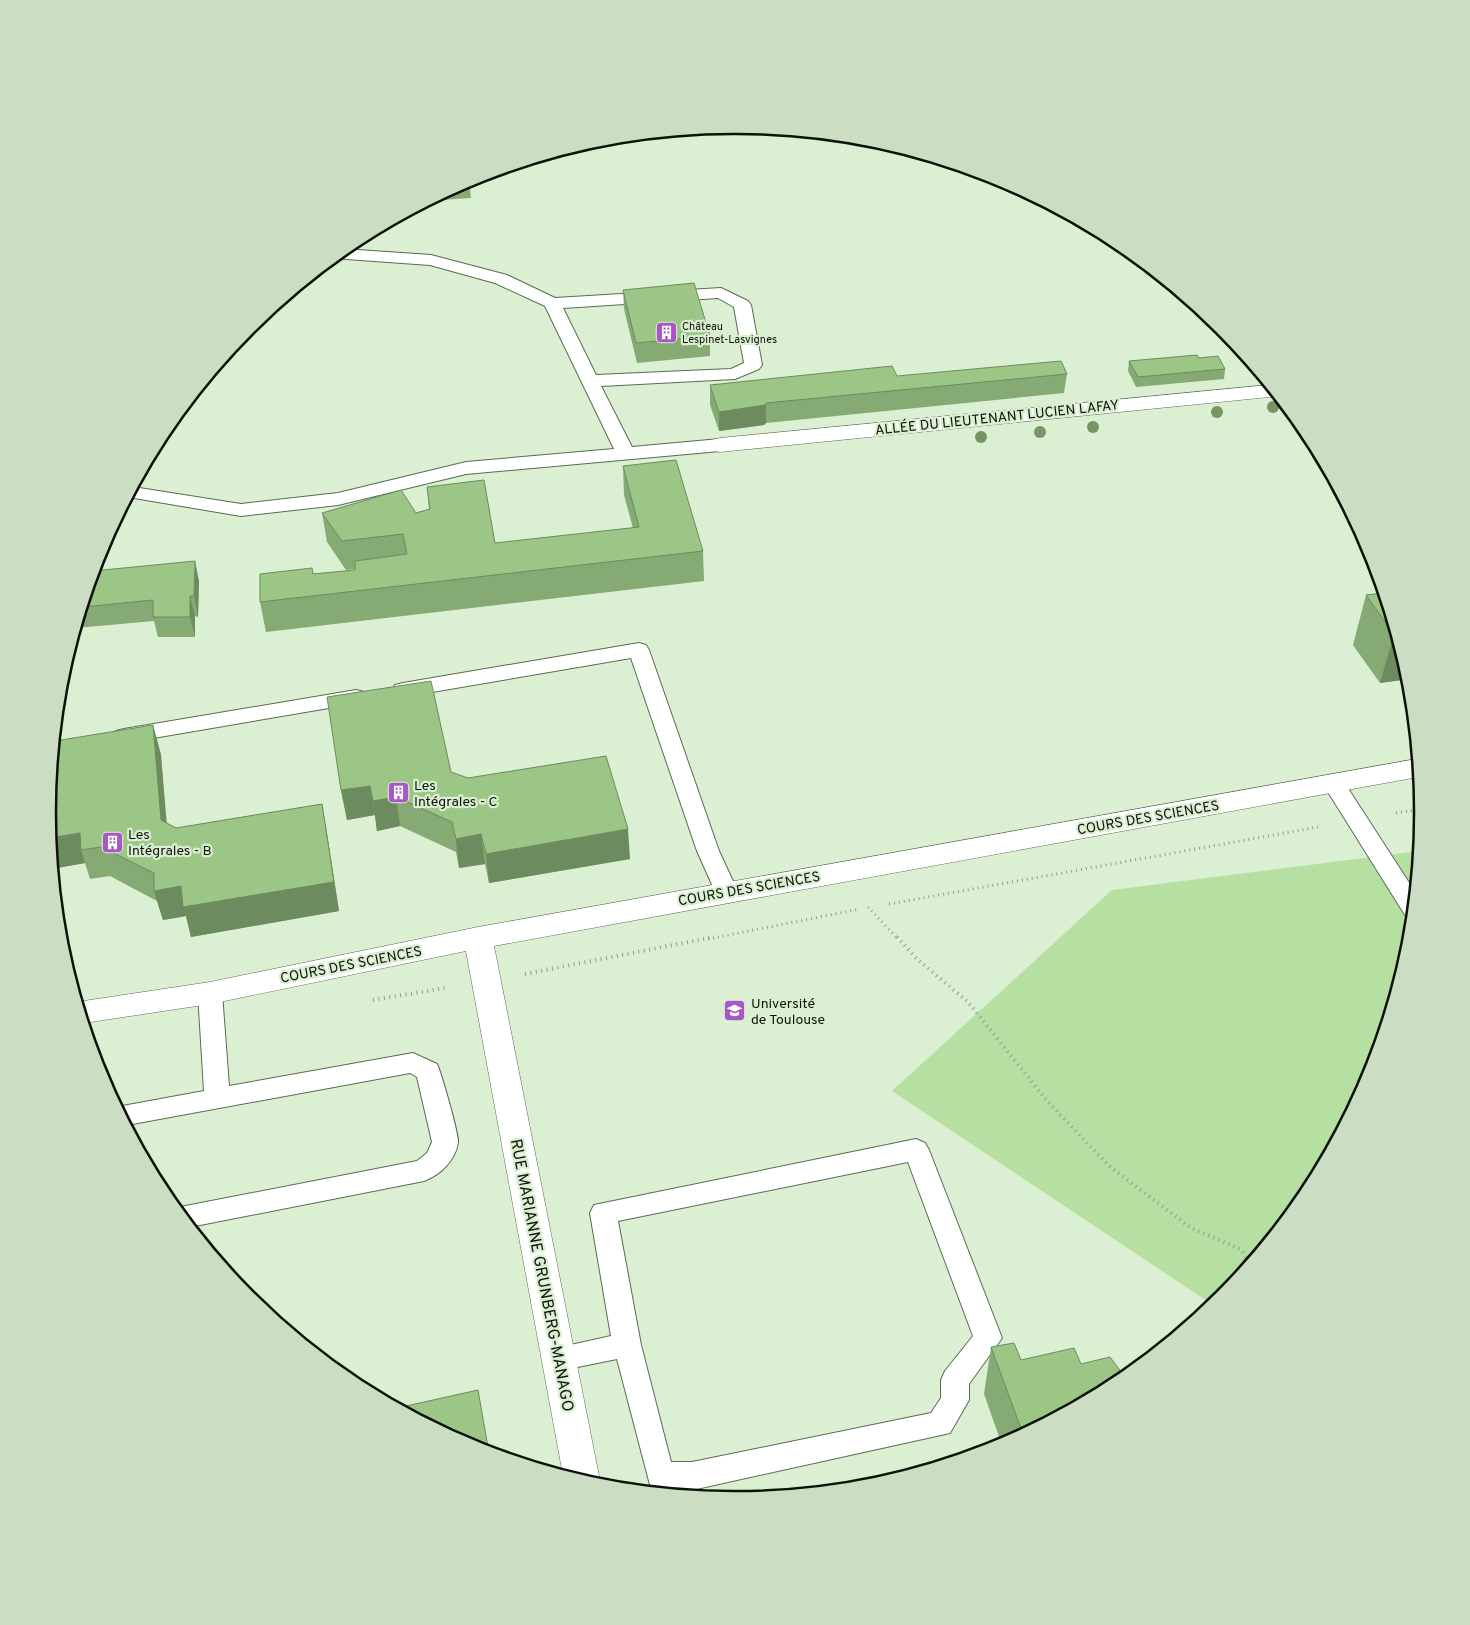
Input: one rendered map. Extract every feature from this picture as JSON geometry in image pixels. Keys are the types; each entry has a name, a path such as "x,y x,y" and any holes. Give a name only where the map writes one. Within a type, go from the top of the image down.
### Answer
{"street":[{"name":"ALLÉE DU LIEUTENANT LUCIEN LAFAY","path":"720,445 1267,392"},
{"name":"COURS DES SCIENCES","path":"86,1011 210,993 478,938 1412,769"},
{"name":"RUE MARIANNE GRUNBERG-MANAGO","path":"478,938 505,1070 580,1473"}],"lane":[{"path":"349,255 431,260 501,279 552,304 722,293 742,305 753,365 735,374 590,382"},
{"path":"552,304 625,453"},
{"path":"136,493 241,510 338,499 466,468 720,445"},
{"path":"103,739 639,650 708,851 726,892"},
{"path":"1334,784 1408,901"},
{"path":"210,993 216,1097"},
{"path":"127,1115 395,1065 413,1063 428,1072 445,1142 437,1160 424,1170 189,1216"},
{"path":"916,1150 988,1338 955,1380 955,1400 940,1424 692,1476 660,1475 626,1345 603,1213 916,1150"},
{"path":"558,1359 626,1345"}],"path":[{"path":"887,904 1320,827"},
{"path":"525,974 877,906"},
{"path":"868,907 917,959 968,1002 1048,1102 1108,1166 1192,1228 1242,1250 1246,1259"}],"green space":[{"path":"1412,852 1408,901 1401,945 1391,988 1378,1031 1344,1113 1323,1152 1273,1226 1245,1260 1206,1300 892,1091 1112,890"}],"building":[{"path":"694,283 710,336 636,343 623,290"},
{"path":"1197,355 1199,358 1218,356 1225,369 1138,377 1129,361"},
{"path":"1061,361 1067,374 766,403 765,405 719,412 710,385 892,366 897,376"},
{"path":"676,460 703,551 260,602 260,574 312,568 313,574 355,570 355,561 407,554 403,534 342,541 322,513 401,490 416,513 430,509 427,487 484,480 495,543 639,527 623,466"},
{"path":"195,561 194,596 190,596 190,617 153,617 153,600 88,606 101,570"},
{"path":"1378,594 1387,625 1366,595"},
{"name":"Les Intégrales - C","path":"431,681 451,772 468,778 606,756 628,829 486,854 481,834 456,839 452,822 396,797 373,801 370,786 341,790 327,697"},
{"name":"Les Intégrales - B","path":"153,725 161,820 176,828 322,804 334,882 183,907 181,886 154,891 154,873 101,847 81,850 80,833 57,837 56,812 61,740"},
{"path":"1014,1343 1021,1360 1074,1348 1081,1364 1110,1357 1120,1371 1074,1400 1021,1428 991,1347"},
{"path":"478,1390 488,1444 435,1421 407,1406"}],"place":[{"name":"Château Lespinet-Lasvignes","path":"666,332"},
{"name":"Les Intégrales - C","path":"398,793"},
{"name":"Les Intégrales - B","path":"112,842"},
{"name":"Université de Toulouse","path":"735,1011"}]}
